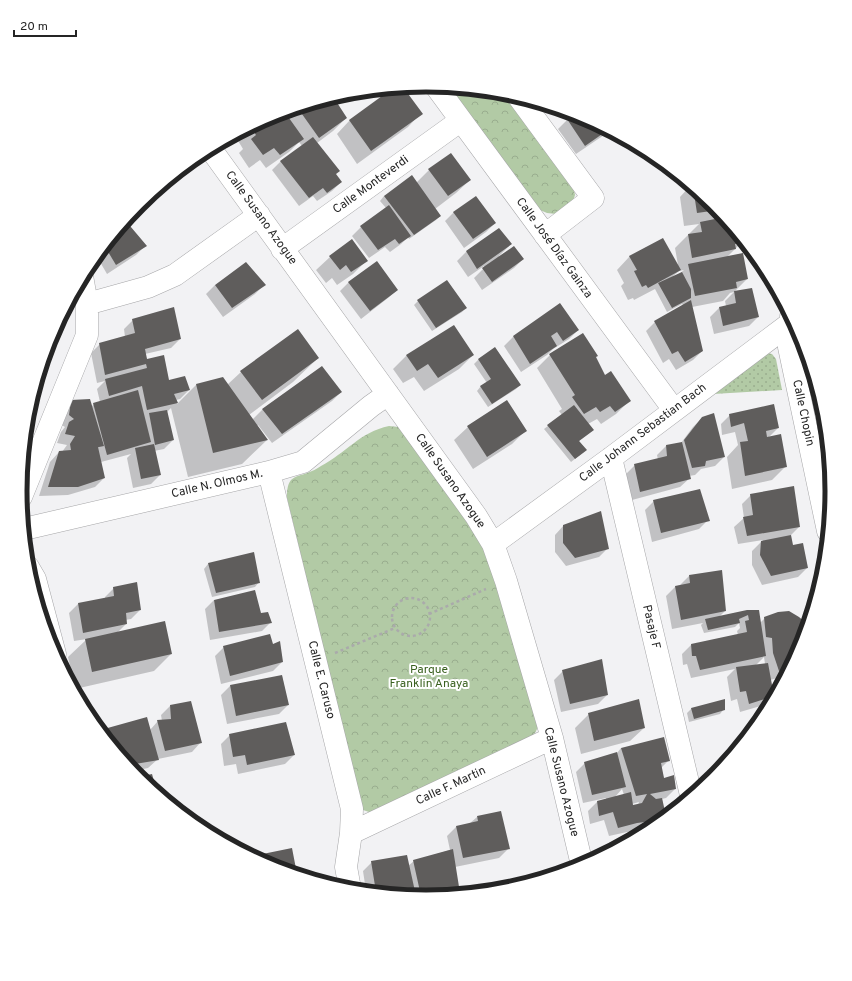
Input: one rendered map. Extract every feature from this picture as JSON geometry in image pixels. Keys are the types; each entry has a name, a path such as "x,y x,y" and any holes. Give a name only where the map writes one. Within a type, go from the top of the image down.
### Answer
{"street":[{"name":"Calle José Díaz Gainza","path":"440,92 674,410"},
{"path":"524,104 593,198 545,235"},
{"name":"Calle Monteverdi","path":"282,249 460,121"},
{"name":"Calle Susano Azogue","path":"214,153 476,516 493,544 506,580 552,738 580,858"},
{"path":"87,304 148,286 175,275 258,215"},
{"path":"27,481 87,335 87,304 84,285"},
{"name":"Calle Johann Sebastian Bach","path":"493,544 611,458 788,323"},
{"name":"Calle Chopin","path":"791,329 789,347 824,513"},
{"name":"Calle N. Olmos M.","path":"29,528 269,472 303,462 371,406 388,394"},
{"name":"Pasaje F","path":"611,458 689,790"},
{"name":"Calle E. Caruso","path":"269,472 352,809 351,833 346,867 349,882"},
{"name":"Calle F. Martin","path":"351,833 552,738"}],"path":[{"path":"429,614 506,580"},
{"path":"412,598 418,600 427,608 429,620 423,632 418,635 405,636 395,628 392,623 393,611 400,602 412,598"},
{"path":"316,660 395,628"}],"green space":[{"path":"451,92 509,100 573,186 575,195 572,204 556,214 547,213 540,210"},
{"path":"767,353 772,354 776,359 782,390 713,394"},
{"name":"Parque Franklin Anaya","path":"389,426 398,427 468,520 496,568 538,727 531,738 375,812 369,812 363,810 360,799 287,493 291,480 330,461 370,433"}],"building":[{"path":"400,92 407,92 423,114 371,151 349,120 385,94"},
{"path":"336,102 347,118 319,138 301,112"},
{"path":"288,117 304,139 280,155 274,148 263,155 251,139 256,135 254,131"},
{"path":"567,119 579,122 603,133 585,146"},
{"path":"313,137 340,171 336,174 342,182 327,193 323,188 309,198 280,161"},
{"path":"451,153 471,180 448,196 428,169"},
{"path":"412,175 441,216 414,235 384,196"},
{"path":"476,196 496,223 473,239 453,212"},
{"path":"694,196 711,211 697,213"},
{"path":"389,205 411,236 399,244 395,239 378,250 360,226"},
{"path":"718,218 739,243 735,244 736,249 692,258 688,234 702,232 700,222"},
{"path":"129,224 147,246 116,265 107,250"},
{"path":"499,228 512,244 477,269 466,251"},
{"path":"663,238 681,270 648,288 646,285 642,287 634,271 637,270 629,256"},
{"path":"352,239 368,261 351,272 346,265 340,270 329,256"},
{"path":"514,246 524,259 492,282 482,268"},
{"path":"743,253 748,279 736,282 737,288 695,296 688,264"},
{"path":"377,261 398,290 370,311 348,282"},
{"path":"246,262 266,285 232,308 215,285"},
{"path":"682,272 691,289 691,298 672,308 658,283"},
{"path":"447,280 467,308 436,328 417,300"},
{"path":"752,288 759,317 723,326 719,307 736,303 734,291"},
{"path":"691,300 703,351 685,362 678,351 672,354 654,321"},
{"path":"560,303 579,330 563,341 557,332 551,336 557,346 530,364 513,336"},
{"path":"174,307 181,339 145,349 147,359 164,355 169,380 185,376 190,390 174,394 178,403 147,410 142,386 109,396 105,379 147,368 146,364 105,375 99,343 135,333 132,319"},
{"path":"454,325 474,355 438,378 428,364 417,371 406,355"},
{"path":"298,329 319,358 262,400 240,371"},
{"path":"583,333 598,356 596,357 605,375 611,371 631,401 615,412 610,406 600,412 596,407 584,414 572,397 575,395 549,354"},
{"path":"495,347 521,385 492,404 480,386 491,379 478,359"},
{"path":"322,366 342,392 282,434 262,409"},
{"path":"223,377 268,440 213,453 196,384"},
{"path":"138,390 151,442 107,455 93,403"},
{"path":"90,399 104,446 98,447 105,478 78,487 48,487 59,451 71,450 70,444 75,436 65,434 69,422 74,419 69,415 71,400"},
{"path":"507,400 527,431 487,457 467,426"},
{"path":"774,404 779,428 766,431 767,437 781,434 787,467 745,476 740,442 748,441 744,423 731,427 729,414"},
{"path":"574,405 594,430 579,441 587,450 575,459 547,425"},
{"path":"167,410 174,440 155,445 149,413"},
{"path":"714,413 725,457 706,461 705,466 692,468 684,440 702,417"},
{"path":"682,442 691,479 640,492 634,464 667,456 666,445"},
{"path":"154,444 161,475 141,479 135,448"},
{"path":"794,486 800,527 747,536 743,517 753,515 750,494"},
{"path":"700,489 710,521 661,533 653,500"},
{"path":"601,511 609,549 575,558 563,543 563,525"},
{"path":"791,535 793,545 803,543 808,568 771,576 760,555 761,541"},
{"path":"254,552 260,583 216,593 208,563"},
{"path":"722,570 726,611 681,620 675,586 690,583 689,575"},
{"path":"137,582 141,610 126,613 127,624 83,633 78,603 114,596 113,587"},
{"path":"255,590 261,613 268,612 272,623 219,632 214,600"},
{"path":"747,610 759,610 766,656 700,670 696,656 692,656 691,644 747,632 745,621 749,620 748,615 739,619 740,623 708,630 705,619"},
{"path":"789,611 803,621 784,667 782,670 779,671 773,653 772,638 766,637 764,617 778,612"},
{"path":"165,621 172,654 92,672 85,639"},
{"path":"270,634 273,644 280,641 283,662 230,676 223,646"},
{"path":"602,659 608,695 570,704 562,670"},
{"path":"768,663 773,689 767,698 749,704 746,691 740,692 736,667"},
{"path":"282,675 289,705 236,716 230,685"},
{"path":"639,699 645,728 594,741 588,713"},
{"path":"725,699 725,710 694,719 691,708"},
{"path":"191,701 202,743 165,751 157,720 171,719 170,705"},
{"path":"147,717 159,760 135,764 106,729"},
{"path":"286,722 295,755 247,765 245,755 233,757 229,734"},
{"path":"664,737 670,761 661,763 664,778 674,775 676,789 650,794 656,799 662,798 665,810 648,822 618,828 613,812 599,816 597,801 631,792 633,805 642,803 647,794 636,796 621,748"},
{"path":"617,752 626,787 592,795 584,762"},
{"path":"152,774 154,782 146,775"},
{"path":"501,811 510,849 463,858 456,826 478,821 477,816"},
{"path":"292,848 296,867 273,859 263,854"},
{"path":"453,849 459,888 420,890 413,860"},
{"path":"407,855 415,890 375,886 371,861"}]}
